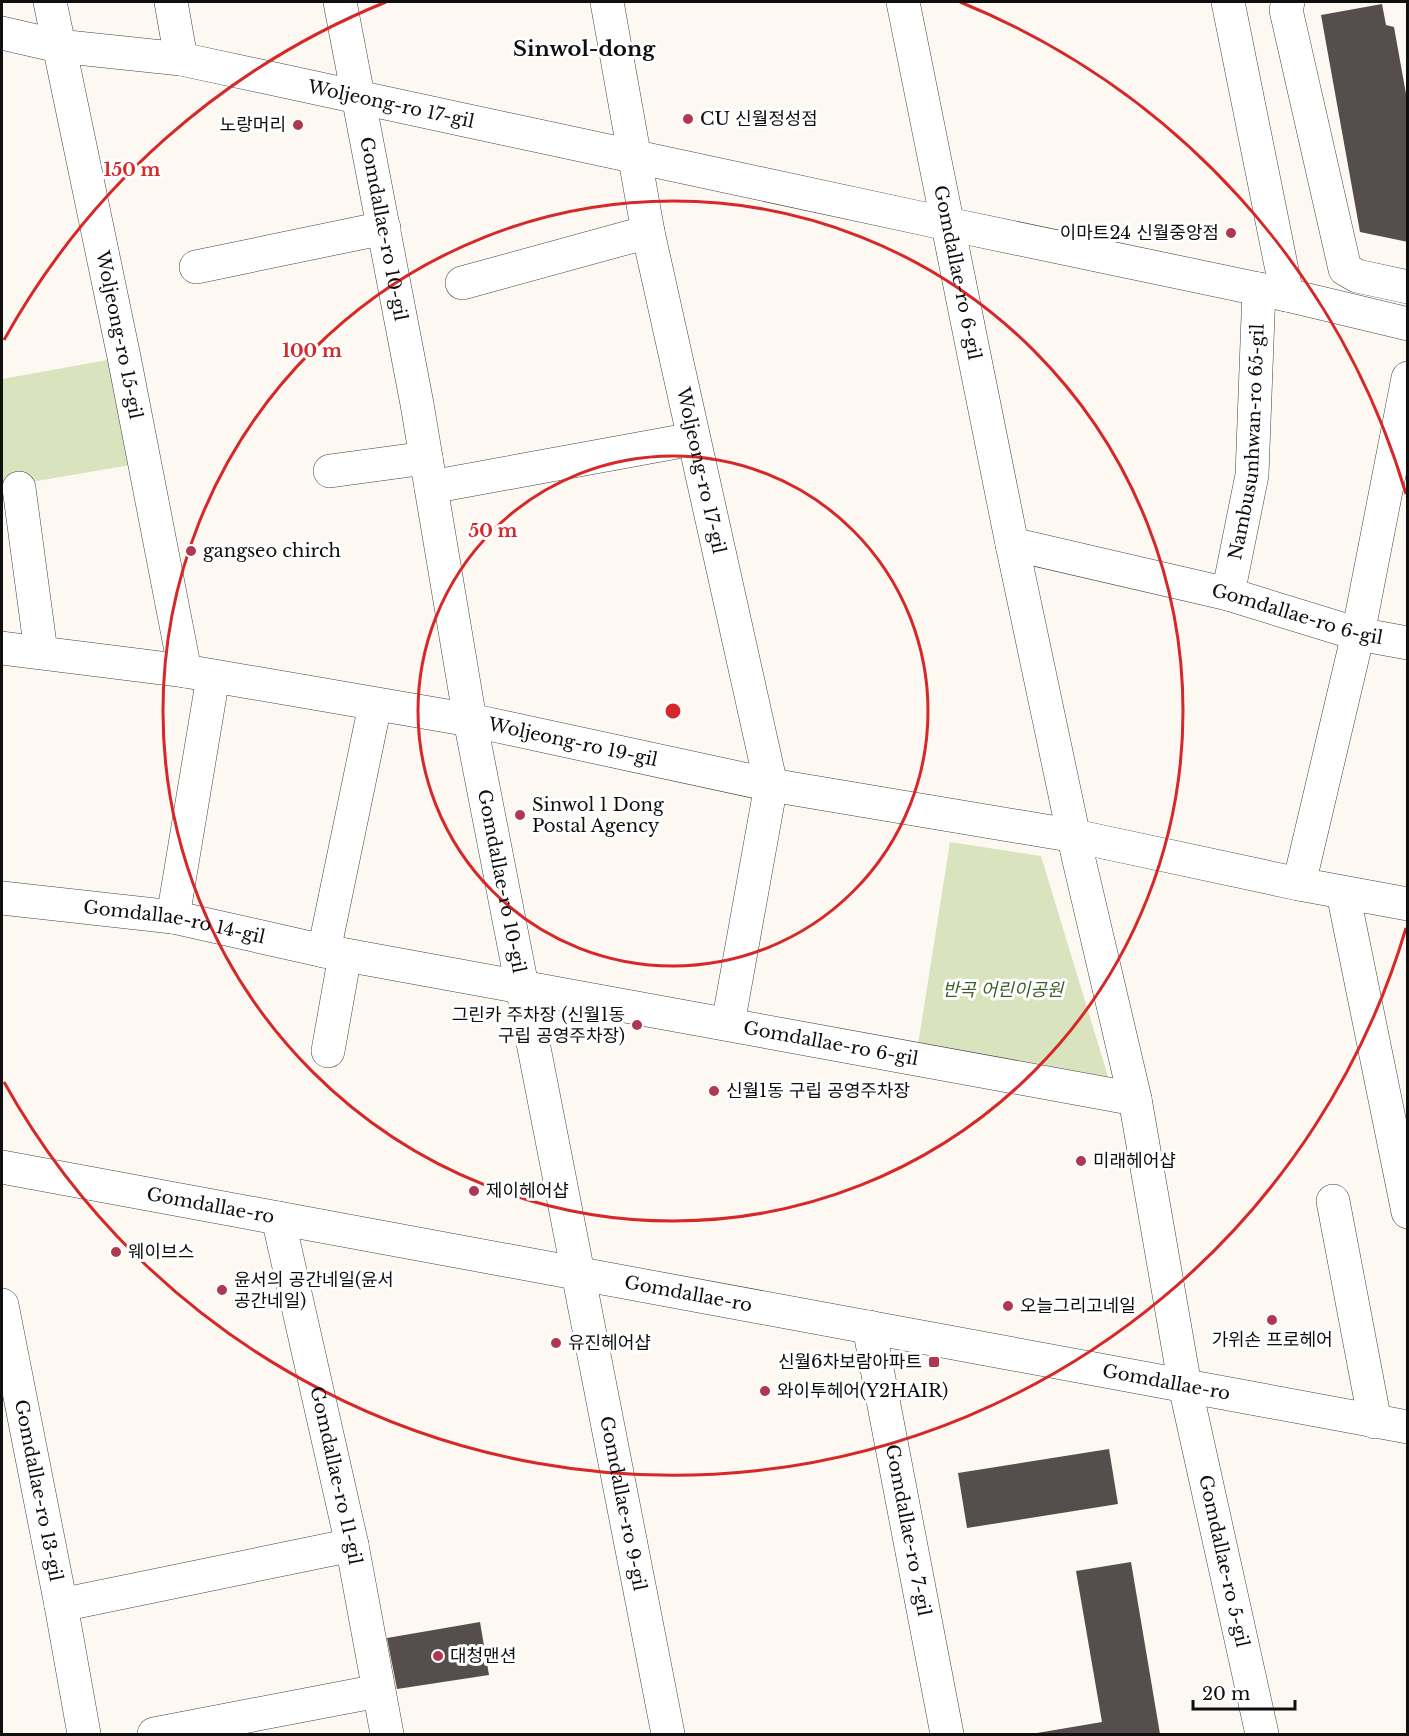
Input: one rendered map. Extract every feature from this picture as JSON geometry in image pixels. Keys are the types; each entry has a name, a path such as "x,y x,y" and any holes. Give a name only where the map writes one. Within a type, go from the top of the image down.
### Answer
{"street":[{"name":"Woljeong-ro 15-gil","path":"50,2 123,357 199,674"},
{"path":"171,2 181,59"},
{"name":"Gomdallae-ro 10-gil","path":"340,2 356,98 384,228 429,472 470,720 580,1274"},
{"path":"607,2 635,158"},
{"name":"Gomdallae-ro 6-gil","path":"903,2 1012,544 1135,1100 1185,1386"},
{"name":"Nambusunhwan-ro 65-gil","path":"1228,2 1273,292 1252,475 1228,594"},
{"path":"1288,2 1286,10 1345,269 1357,276 1407,287"},
{"name":"Woljeong-ro 17-gil","path":"2,33 58,46 181,59 948,224"},
{"name":"Woljeong-ro 17-gil","path":"635,158 648,232 771,784"},
{"path":"948,224 1273,292 1407,324"},
{"path":"196,267 384,228"},
{"path":"462,283 648,232"},
{"path":"1299,884 1358,634 1407,378"},
{"path":"330,471 429,472 693,439"},
{"path":"19,488 41,652"},
{"name":"Gomdallae-ro 6-gil","path":"1012,544 1228,594 1358,634 1407,643"},
{"name":"Woljeong-ro 19-gil","path":"2,648 199,674 470,720 771,784 1075,836 1299,884 1407,904"},
{"path":"173,917 199,674"},
{"path":"328,1051 335,953 375,705"},
{"path":"728,1024 771,784"},
{"path":"1343,893 1407,1212"},
{"name":"Gomdallae-ro 14-gil","path":"2,898 173,917 335,953 524,989"},
{"name":"Gomdallae-ro 6-gil","path":"524,989 728,1024 1135,1100"},
{"name":"Gomdallae-ro","path":"2,1167 1407,1427"},
{"path":"1333,1201 1375,1422"},
{"name":"Gomdallae-ro 11-gil","path":"278,1218 352,1545 387,1734"},
{"name":"Gomdallae-ro 9-gil","path":"580,1274 668,1734"},
{"name":"Gomdallae-ro 13-gil","path":"2,1305 84,1734"},
{"name":"Gomdallae-ro 7-gil","path":"869,1328 947,1734"},
{"name":"Gomdallae-ro 5-gil","path":"1185,1386 1262,1734"},
{"name":"Gomdallae-ro 13-gil","path":"61,1605 352,1545"},
{"path":"154,1734 378,1691"}],"green space":[{"path":"124,357 142,463 2,487 2,379"},
{"name":"반곡 어린이공원","path":"950,842 1041,856 1110,1083 917,1051"}],"building":[{"path":"1382,4 1386,25 1394,27 1408,105 1408,242 1360,232 1321,15"},
{"path":"1109,1449 1118,1504 967,1528 958,1473"},
{"path":"1131,1562 1160,1734 1031,1734 1102,1722 1076,1571"},
{"name":"대청맨션","path":"480,1622 489,1675 397,1689 387,1638"}],"place":[{"name":"CU 신월정성점","path":"688,119"},
{"name":"노랑머리","path":"298,125"},
{"name":"이마트24 신월중앙점","path":"1231,233"},
{"name":"gangseo chirch","path":"191,551"},
{"name":"Sinwol 1 Dong Postal Agency","path":"520,815"},
{"name":"그린카 주차장 (신월1동 구립 공영주차장)","path":"637,1025"},
{"name":"신월1동 구립 공영주차장","path":"714,1091"},
{"name":"미래헤어샵","path":"1081,1161"},
{"name":"제이헤어샵","path":"474,1191"},
{"name":"웨이브스","path":"116,1252"},
{"name":"윤서의 공간네일(윤서 공간네일)","path":"222,1290"},
{"name":"오늘그리고네일","path":"1008,1306"},
{"name":"가위손 프로헤어","path":"1272,1320"},
{"name":"유진헤어샵","path":"556,1343"},
{"name":"신월6차보람아파트","path":"934,1362"},
{"name":"와이투헤어(Y2HAIR)","path":"765,1391"},
{"name":"대청맨션","path":"438,1656"}],"district":[{"name":"Sinwol-dong","path":"584,49"}]}
